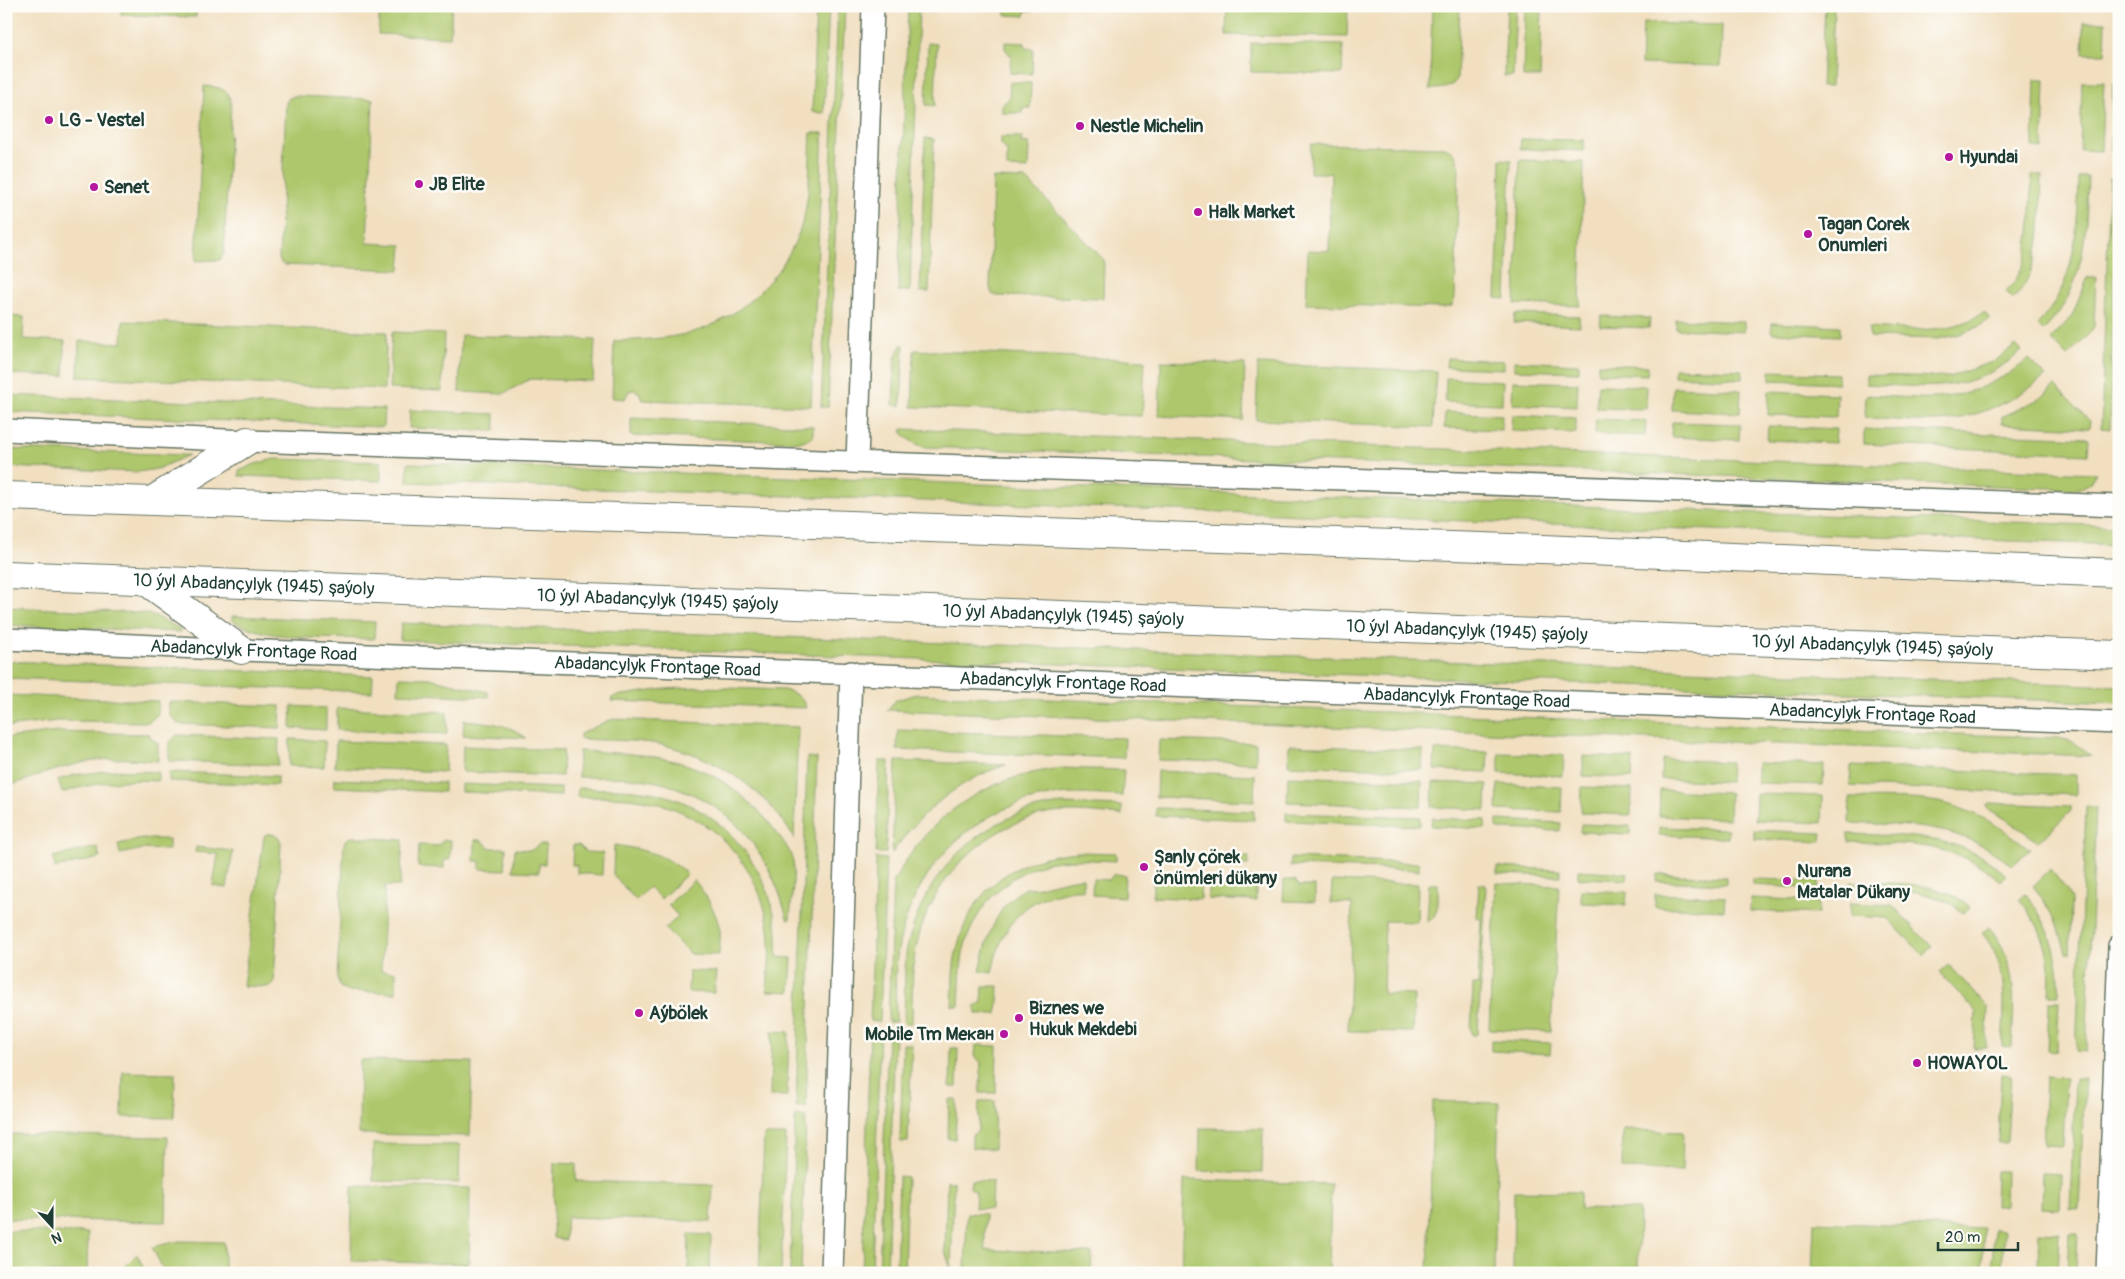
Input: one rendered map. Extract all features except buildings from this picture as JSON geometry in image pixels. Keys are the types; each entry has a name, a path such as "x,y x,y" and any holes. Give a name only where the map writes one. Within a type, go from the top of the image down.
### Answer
{"main road":[{"path":"153,500 247,441"},
{"path":"6,496 1542,548 2119,573"},
{"name":"10 ýyl Abadançylyk (1945) şaýoly","path":"6,575 1738,639 2119,655"},
{"path":"146,581 241,650"}],"street":[{"path":"857,462 873,6"},
{"path":"6,430 247,441 2119,506"},
{"name":"Abadancylyk Frontage Road","path":"6,639 241,650 851,672 2119,723"},
{"path":"832,1273 851,672"},
{"path":"2107,1273 2119,946"}],"green space":[{"path":"121,6 196,6 196,17 121,15"},
{"path":"380,6 452,6 450,37 378,34"},
{"path":"816,6 829,6 824,113 812,112"},
{"path":"838,6 845,6 828,407 821,407"},
{"path":"908,6 919,6 910,291 898,291"},
{"path":"1008,6 1034,6 1034,11 1026,10 1025,16 1005,15 1005,8"},
{"path":"1227,6 1348,6 1347,37 1226,35"},
{"path":"1432,6 1460,6 1457,79 1449,87 1438,89 1430,89"},
{"path":"1507,6 1516,6 1513,76 1504,76"},
{"path":"1525,6 1542,6 1540,77 1523,77"},
{"path":"1825,6 1834,6 1831,87 1821,87"},
{"path":"2084,22 2106,22 2105,54 2083,54"},
{"path":"1643,23 1722,25 1721,66 1641,64"},
{"path":"1005,42 1025,43 1025,48 1033,49 1032,74 1010,73 1011,56 1005,49"},
{"path":"928,43 937,44 935,106 926,105"},
{"path":"1251,43 1343,45 1342,74 1251,72"},
{"path":"2035,80 2045,80 2043,149 2033,148"},
{"path":"1010,82 1031,83 1030,108 1022,108 1022,113 1002,113 1002,105 1009,99"},
{"path":"2082,82 2104,82 2101,151 2080,150"},
{"path":"2113,83 2119,83 2119,151 2111,151"},
{"path":"204,86 222,89 228,95 231,104 224,253 220,260 196,261"},
{"path":"294,96 373,99 367,243 402,245 400,270 285,265 281,263 279,259 286,103 289,98"},
{"path":"811,133 823,133 811,406 642,400 639,392 634,390 629,391 625,399 612,398 614,341 672,337 708,327 726,318 743,306 772,278 794,245 804,216 808,192"},
{"path":"1001,137 1022,137 1021,143 1029,144 1028,169 1007,168 1007,151 1001,144"},
{"path":"925,138 934,139 929,292 920,292"},
{"path":"1521,139 1584,140 1584,151 1520,149"},
{"path":"1311,144 1445,147 1455,154 1459,165 1455,298 1452,306 1442,308 1306,304 1308,250 1329,251 1331,173 1310,173"},
{"path":"1501,159 1511,160 1506,299 1496,298"},
{"path":"1520,160 1584,162 1580,306 1515,304"},
{"path":"2032,175 2042,176 2039,241 2031,272 2013,299 2006,292 2016,280 2027,252 2030,237"},
{"path":"2079,177 2088,177 2086,219 2081,259 2076,279 2068,297 2057,315 2043,331 2037,325 2050,309 2060,292 2072,256 2077,217"},
{"path":"993,178 1026,179 1104,260 1103,298 997,296 992,294 990,287"},
{"path":"2110,178 2118,178 2110,429 2101,428"},
{"path":"2088,277 2096,277 2094,326 2090,333 2067,356 2051,339 2072,316"},
{"path":"1984,312 1990,319 1972,330 1951,336 1937,339 1869,337 1869,327 1943,328 1971,320"},
{"path":"1515,314 1579,316 1580,326 1514,323"},
{"path":"6,316 24,317 23,339 65,341 64,376 6,374"},
{"path":"1601,316 1650,318 1649,328 1600,326"},
{"path":"1676,319 1744,322 1744,332 1676,329"},
{"path":"123,321 387,332 384,389 78,377 79,341 122,343"},
{"path":"1772,323 1840,326 1840,336 1772,333"},
{"path":"392,332 444,334 442,391 389,389"},
{"path":"461,335 595,340 593,381 530,379 503,394 459,392"},
{"path":"901,345 904,345 901,406 893,405 895,358"},
{"path":"2016,345 2022,351 1985,375 1966,382 1929,386 1866,384 1866,375 1949,377 1995,361"},
{"path":"914,350 1145,360 1142,416 912,407"},
{"path":"1447,358 1504,361 1504,369 1446,367"},
{"path":"2029,359 2046,376 2022,393 1993,408 1949,420 1908,421 1865,418 1866,395 1909,398 1947,397 1985,386"},
{"path":"1161,361 1245,364 1243,420 1159,416"},
{"path":"1514,361 1579,364 1579,372 1514,370"},
{"path":"1258,364 1436,371 1433,427 1256,420"},
{"path":"1598,364 1648,366 1647,375 1598,373"},
{"path":"1674,368 1742,370 1742,379 1674,376"},
{"path":"1770,371 1838,374 1838,383 1770,380"},
{"path":"1446,378 1503,381 1502,404 1445,402"},
{"path":"1513,381 1578,383 1577,407 1512,404"},
{"path":"1598,385 1647,386 1646,409 1596,408"},
{"path":"2055,386 2090,421 2089,428 2002,424 2002,417 2041,398"},
{"path":"1673,387 1741,390 1740,413 1672,410"},
{"path":"1769,391 1837,394 1836,417 1768,415"},
{"path":"6,395 384,409 383,427 6,412"},
{"path":"410,410 495,414 495,431 409,428"},
{"path":"1445,412 1502,415 1501,430 1444,428"},
{"path":"1512,415 1576,418 1576,433 1511,431"},
{"path":"631,418 813,426 813,437 800,442 631,436"},
{"path":"1596,419 1646,421 1645,436 1595,434"},
{"path":"1672,422 1740,424 1739,440 1671,437"},
{"path":"1768,426 1836,429 1835,443 1767,440"},
{"path":"902,429 2096,473 2089,484 2078,489 923,447 911,441 902,433"},
{"path":"1864,429 2089,438 2088,454 1864,444"},
{"path":"6,449 189,455 157,469 138,472 6,467"},
{"path":"274,459 381,462 381,481 239,476 239,471"},
{"path":"408,463 2119,526 2119,545 407,482"},
{"path":"6,607 143,613 157,617 180,629 180,632 6,625"},
{"path":"232,616 375,622 374,639 282,636 247,627 232,620"},
{"path":"401,623 2119,686 2119,703 400,640"},
{"path":"6,661 373,676 372,692 6,678"},
{"path":"399,677 429,678 488,692 488,697 398,693"},
{"path":"699,687 784,690 798,696 806,708 611,701 616,696 665,689"},
{"path":"917,694 2059,738 2074,742 2091,756 887,710 896,700"},
{"path":"6,695 158,701 158,714 149,722 57,721 6,727"},
{"path":"169,702 281,706 280,728 178,724 169,714"},
{"path":"292,706 326,708 326,730 291,728"},
{"path":"337,708 447,712 447,734 337,730"},
{"path":"614,719 798,727 794,839 772,807 758,793 707,760 660,744 637,741 580,739 580,734"},
{"path":"464,720 504,726 526,738 463,735"},
{"path":"898,730 1125,738 1124,758 897,750"},
{"path":"58,732 149,734 158,743 158,761 117,759 85,762 9,786 6,777 6,738"},
{"path":"177,735 279,739 278,765 169,761 169,743"},
{"path":"290,739 325,741 324,767 289,766"},
{"path":"1159,740 1256,743 1256,763 1158,760"},
{"path":"336,741 446,745 445,772 335,767"},
{"path":"1289,745 1423,750 1422,770 1288,765"},
{"path":"463,746 563,750 562,776 462,772"},
{"path":"1435,750 1488,752 1487,772 1434,770"},
{"path":"579,751 634,754 658,757 681,763 703,771 745,798 766,819 792,856 794,874 790,919 787,919 779,893 768,868 755,847 739,827 720,811 699,797 674,787 647,780 578,777"},
{"path":"1499,753 1564,755 1563,776 1499,773"},
{"path":"1583,756 1633,758 1632,778 1583,776"},
{"path":"807,757 817,758 806,1107 796,1107"},
{"path":"1662,759 1731,762 1730,782 1661,779"},
{"path":"879,761 889,761 886,853 876,853"},
{"path":"896,761 1006,765 972,779 942,799 915,824 892,853"},
{"path":"1757,763 1824,765 1823,785 1757,783"},
{"path":"1851,766 2076,775 2076,795 1850,786"},
{"path":"1061,768 1124,770 1122,796 1068,794 1021,803 994,814 970,829 949,848 931,870 916,894 905,921 897,959 896,1022 888,1022 893,883 907,859 941,819 962,803 984,790 1008,780"},
{"path":"113,770 158,772 158,781 110,782 62,793 58,780 74,775"},
{"path":"1157,771 1255,775 1254,801 1156,797"},
{"path":"169,772 277,776 277,785 169,781"},
{"path":"1288,776 1422,781 1421,807 1287,802"},
{"path":"335,779 444,783 444,792 334,787"},
{"path":"1433,782 1487,784 1486,810 1432,807"},
{"path":"461,784 561,788 561,796 461,792"},
{"path":"1498,784 1562,787 1561,812 1497,810"},
{"path":"1582,787 1632,789 1631,815 1581,813"},
{"path":"578,788 634,790 666,796 690,805 711,818 730,834 746,852 759,873 769,895 776,924 777,957 792,958 790,992 767,991 770,938 764,906 755,883 743,862 727,844 709,828 689,816 666,806 634,799 577,797"},
{"path":"1660,790 1730,793 1729,819 1659,816"},
{"path":"1756,794 1823,796 1822,823 1755,820"},
{"path":"1850,798 1917,799 1951,805 1987,820 2030,849 2012,866 1993,852 1954,834 1935,829 1849,823"},
{"path":"1989,803 2071,806 2071,811 2038,842 2014,824 1990,810 1986,806"},
{"path":"1063,804 1122,806 1122,815 1061,812 1027,819 1003,830 981,844 962,861 945,882 931,904 921,929 914,962 912,1023 904,1023 907,946 924,900 937,879 952,859 970,842 991,827 1013,816 1037,808"},
{"path":"2086,807 2096,807 2086,1052 2076,1051"},
{"path":"1156,808 1254,811 1254,820 1156,816"},
{"path":"1286,813 1420,817 1420,826 1286,821"},
{"path":"1432,818 1486,820 1485,829 1431,826"},
{"path":"1497,820 1561,823 1560,831 1497,829"},
{"path":"1581,824 1630,826 1630,834 1580,832"},
{"path":"1659,827 1728,829 1728,838 1659,835"},
{"path":"1754,830 1822,833 1821,842 1754,839"},
{"path":"266,834 276,835 281,843 274,984 270,987 243,986 264,836"},
{"path":"1848,834 1911,837 1951,844 1971,851 1989,861 2006,875 2000,881 1966,858 1928,847 1848,842"},
{"path":"352,837 403,840 400,886 385,886 381,971 396,972 396,993 348,991 340,987 337,978 344,844 346,839"},
{"path":"142,839 169,839 169,850 143,849 120,854 118,844"},
{"path":"444,840 451,840 450,860 444,860 444,868 418,867 419,845 437,846"},
{"path":"475,840 482,840 489,848 506,848 505,870 480,869 480,861 474,861"},
{"path":"539,844 546,844 545,864 539,864 539,872 513,871 515,849 532,850"},
{"path":"573,845 579,845 586,852 603,853 602,875 577,873 577,865 572,865"},
{"path":"614,845 634,848 662,857 687,874 661,899 649,887 636,900 613,875"},
{"path":"97,847 100,858 55,868 53,857"},
{"path":"196,847 233,851 227,888 213,886 218,854 195,852"},
{"path":"1079,852 1116,853 1116,861 1064,860 1032,868 1005,884 984,907 975,920 964,949 959,1006 952,1006 953,970 957,949 964,927 974,908 986,892 1000,878 1017,868 1036,860"},
{"path":"1209,856 1249,857 1248,865 1209,864"},
{"path":"876,858 886,859 880,1022 870,1021"},
{"path":"1291,858 1419,863 1419,870 1290,866"},
{"path":"1497,867 1560,870 1560,876 1497,874"},
{"path":"2050,869 2067,890 2071,900 2070,953 2066,953 2053,917 2033,886"},
{"path":"1578,870 1628,873 1627,880 1578,878"},
{"path":"1114,874 1125,875 1124,897 1092,895 1093,879 1109,880"},
{"path":"1657,874 1726,877 1726,884 1656,881"},
{"path":"1153,875 1166,876 1170,882 1201,883 1200,899 1153,897"},
{"path":"1083,878 1083,890 1069,891 1042,898 1020,913 999,946 992,973 980,971 989,935 994,924 1006,904 1015,895 1025,888"},
{"path":"1244,878 1256,879 1256,901 1208,899 1208,883 1240,884"},
{"path":"1752,879 1819,881 1819,889 1752,885"},
{"path":"694,880 707,898 719,924 719,955 690,954 665,929 678,916 668,905"},
{"path":"1284,880 1295,880 1299,886 1315,886 1315,902 1283,901"},
{"path":"1332,881 1418,884 1417,922 1385,921 1383,994 1414,995 1413,1032 1348,1031 1352,904 1331,903"},
{"path":"1851,882 1897,883 1929,887 1958,898 1970,907 1963,913 1952,905 1925,895 1910,892 1850,889"},
{"path":"1496,883 1559,886 1551,1032 1489,1029"},
{"path":"1429,884 1438,884 1438,900 1435,915 1427,922"},
{"path":"1479,884 1486,885 1478,1032 1476,1035 1472,1035 1473,985 1478,985 1481,919 1477,918"},
{"path":"1581,890 1627,892 1626,905 1581,903"},
{"path":"2025,893 2041,916 2052,941 2058,967 2059,995 2049,995 2049,968 2044,944 2035,921 2019,899"},
{"path":"1655,894 1725,897 1724,910 1655,907"},
{"path":"1751,898 1818,901 1818,914 1750,911"},
{"path":"1850,903 1892,905 1932,947 1923,955 1887,918 1849,916"},
{"path":"1989,927 1999,940 2006,954 2013,984 2012,1047 2002,1046 2004,1001 2001,973 1991,946 1982,933"},
{"path":"1948,964 1988,1007 1986,1048 1974,1048 1976,1012 1939,972"},
{"path":"689,971 716,972 714,993 688,992"},
{"path":"983,986 999,986 997,1014 976,1014 976,1006 982,1002"},
{"path":"2049,1001 2059,1001 2057,1051 2047,1050"},
{"path":"772,1031 789,1032 787,1096 770,1096"},
{"path":"870,1033 880,1033 872,1273 862,1273"},
{"path":"888,1033 895,1033 887,1273 879,1273"},
{"path":"1491,1040 1551,1043 1550,1054 1491,1051"},
{"path":"903,1044 912,1044 908,1142 900,1142"},
{"path":"976,1045 997,1046 996,1093 980,1093 981,1062 975,1057"},
{"path":"951,1048 958,1048 957,1087 950,1087"},
{"path":"360,1060 472,1062 470,1136 359,1134"},
{"path":"123,1072 175,1073 174,1118 122,1117"},
{"path":"2001,1074 2011,1075 2007,1143 1998,1143"},
{"path":"2046,1077 2066,1078 2063,1146 2043,1145"},
{"path":"2075,1078 2085,1078 2079,1210 2070,1209"},
{"path":"949,1100 957,1100 955,1139 948,1139"},
{"path":"979,1101 995,1101 994,1149 972,1148 972,1135 978,1131"},
{"path":"1433,1101 1499,1103 1494,1273 1428,1273"},
{"path":"795,1116 806,1117 801,1273 790,1273"},
{"path":"1200,1128 1263,1129 1262,1173 1199,1171"},
{"path":"1623,1130 1683,1132 1682,1171 1622,1169"},
{"path":"6,1134 168,1137 166,1222 6,1219"},
{"path":"764,1135 786,1135 781,1273 759,1273"},
{"path":"373,1144 460,1145 459,1183 373,1181"},
{"path":"554,1163 576,1164 576,1181 713,1185 711,1222 567,1217 565,1240 553,1238"},
{"path":"1996,1171 2006,1171 2005,1206 1995,1206"},
{"path":"2042,1173 2061,1174 2060,1209 2041,1208"},
{"path":"899,1176 907,1177 904,1273 896,1273"},
{"path":"971,1180 992,1181 991,1209 975,1208 976,1192 970,1188"},
{"path":"1184,1180 1331,1184 1329,1273 1181,1273"},
{"path":"947,1181 954,1182 951,1269 945,1251"},
{"path":"352,1186 470,1188 469,1264 351,1261"},
{"path":"1514,1191 1580,1192 1580,1209 1639,1210 1638,1273 1513,1273"},
{"path":"967,1213 985,1214 985,1250 1092,1253 1091,1273 965,1269"},
{"path":"1814,1222 1984,1229 1982,1273 1812,1273"},
{"path":"1994,1229 2004,1230 2002,1273 1992,1273"},
{"path":"6,1231 88,1233 87,1273 6,1273"},
{"path":"2039,1232 2059,1233 2057,1273 2038,1273"},
{"path":"2069,1233 2078,1233 2076,1273 2067,1273"},
{"path":"689,1234 711,1235 710,1273 688,1273"},
{"path":"179,1241 224,1242 224,1273 165,1273 152,1247"},
{"path":"137,1254 146,1273 118,1273"}],"place":[{"name":"LG - Vestel","path":"49,120"},
{"name":"Nestle Michelin","path":"1080,126"},
{"name":"Hyundai","path":"1949,157"},
{"name":"JB Elite","path":"419,184"},
{"name":"Senet","path":"94,187"},
{"name":"Halk Market","path":"1198,212"},
{"name":"Tagan Corek Onumleri","path":"1808,234"},
{"name":"Şanly çörek önümleri dükany","path":"1144,867"},
{"name":"Nurana Matalar Dükany","path":"1787,881"},
{"name":"Aýbölek","path":"639,1013"},
{"name":"Biznes we Hukuk Mekdebi","path":"1019,1018"},
{"name":"Mobile Tm Мекан","path":"1004,1034"},
{"name":"HOWAYOL","path":"1917,1063"}]}
